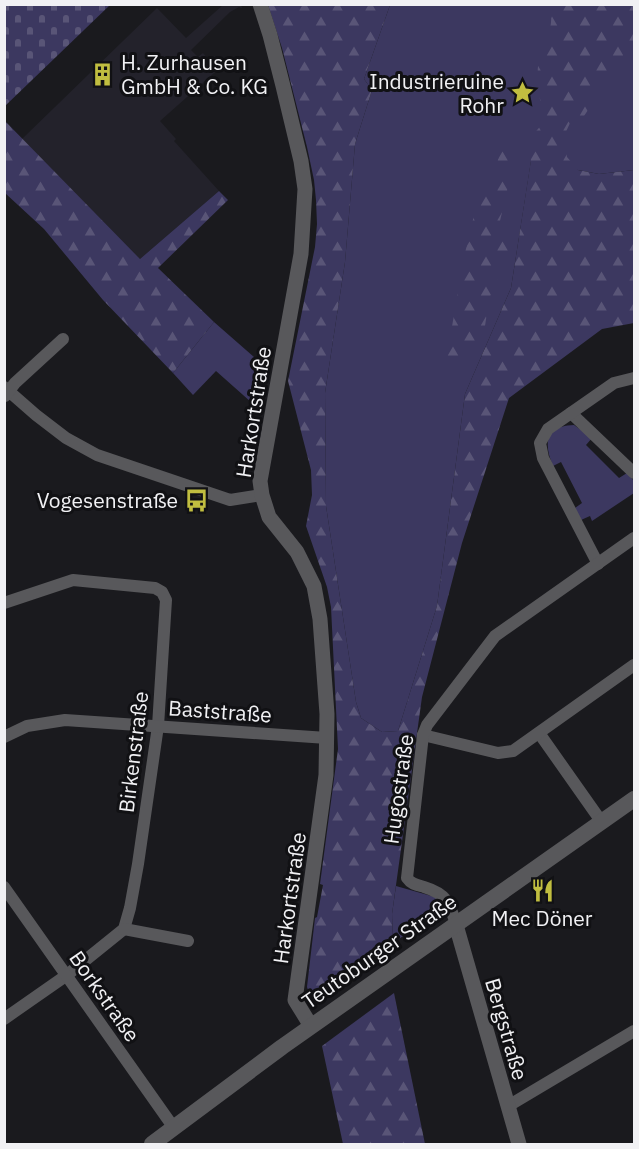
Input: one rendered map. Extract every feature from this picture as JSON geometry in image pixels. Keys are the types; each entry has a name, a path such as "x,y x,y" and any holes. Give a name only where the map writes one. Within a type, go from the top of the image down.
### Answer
{"main road":[{"name":"Teutoburger Straße","path":"152,1144 311,1026 634,799"}],"street":[{"name":"Harkortstraße","path":"260,4 302,161 305,189 301,254 260,481 262,495 272,522 302,560 314,586 320,619 327,738 323,803 295,1000 311,1026"},
{"path":"63,339 6,392 66,438 97,455 230,500 262,495"},
{"path":"598,564 541,450 540,443 548,429 614,382 634,378"},
{"path":"571,413 634,473"},
{"name":"Hugostraße","path":"456,925 450,904 442,895 435,890 410,882 407,878 423,735 427,725 495,636 634,538"},
{"name":"Birkenstraße","path":"4,603 74,580 155,588 162,592 166,600 158,726 134,886 124,929"},
{"path":"423,735 498,753 513,751 634,665"},
{"name":"Baststraße","path":"4,737 27,726 50,721 79,720 327,738"},
{"path":"539,733 602,821"},
{"name":"Borkstraße","path":"4,887 174,1128"},
{"name":"Bergstraße","path":"456,925 519,1144"},
{"path":"4,1019 67,975 112,941 124,929 188,941"},
{"path":"508,1106 634,1031"}],"shaded area":[{"path":"223,5 241,5 242,8 239,7 230,12 191,50 198,57 203,53 210,61 215,56 223,65 160,121 176,139 174,141 219,191 140,259 22,139 157,8 186,38"}],"green space":[{"path":"5,4 110,4 110,5 5,106"},
{"path":"268,5 390,5 364,79 372,90 355,144 345,262 325,393 326,506 356,702 361,718 382,732 398,731 437,606 465,394 511,288 531,160 525,144 544,122 538,67 551,26 551,10 545,5 634,5 634,43 610,68 604,81 589,96 588,110 582,119 570,123 563,138 567,157 578,170 599,174 634,170 634,323 602,329 509,398 462,543 422,697 392,914 393,943 320,995 314,996 309,993 307,987 315,918 323,885 320,884 338,749 331,607 327,587 306,526 312,495 311,470 288,381 315,247 316,200 307,147 282,48"},
{"path":"390,5 634,5 634,170 599,174 531,161 511,288 465,394 437,606 398,731 382,732 361,718 356,702 326,506 325,393 345,262 355,144 372,90 364,79"},
{"path":"5,121 140,259 219,191 228,200 158,268 214,322 173,373 103,300 44,229 5,193"},
{"path":"503,140 510,145 509,183 499,225 509,251 489,299 485,326 473,356 460,371 445,366 465,253 477,203 490,191"},
{"path":"214,322 269,370 260,410 216,371 193,395 173,373"},
{"path":"574,425 592,438 586,445 619,478 627,473 634,481 634,493 592,521 590,516 581,520 575,508 582,503 561,462 553,466 548,450 549,437 552,432"},
{"path":"396,886 435,897 447,906 393,943 392,914"},
{"path":"394,993 425,1144 343,1144 322,1046"}],"place":[{"name":"H. Zurhausen GmbH & Co. KG","path":"103,74"},
{"name":"Industrieruine Rohr","path":"522,93"},
{"name":"Vogesenstraße","path":"196,500"},
{"name":"Mec Döner","path":"542,890"}]}
